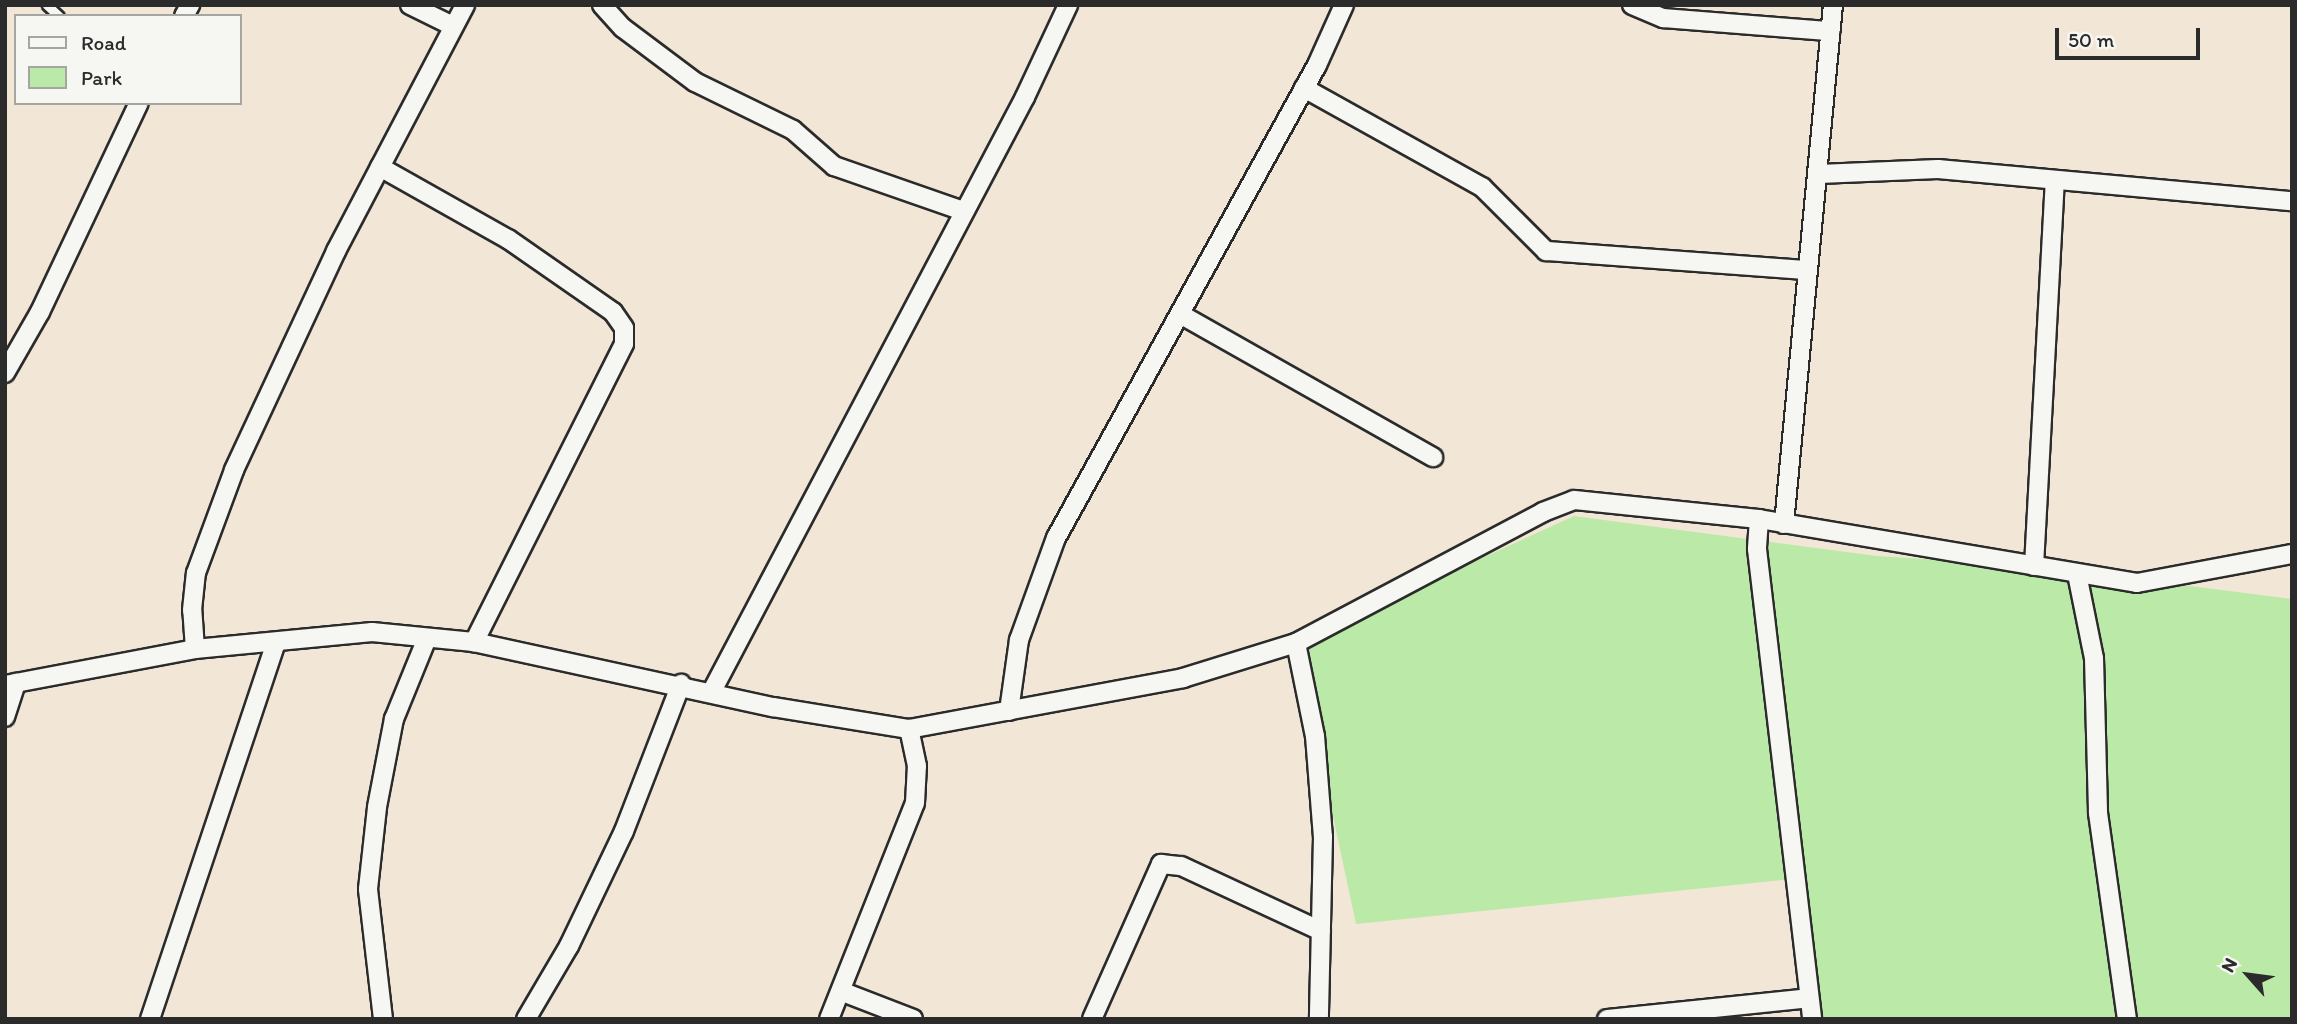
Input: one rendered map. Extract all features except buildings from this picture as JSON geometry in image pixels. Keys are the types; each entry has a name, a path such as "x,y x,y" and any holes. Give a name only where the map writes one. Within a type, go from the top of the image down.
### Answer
{"street":[{"path":"410,5 453,26"},
{"path":"195,649 192,610 208,534 285,356 380,167 466,5"},
{"path":"602,5 623,28 695,82 793,130 834,166 963,211"},
{"path":"712,691 1025,97 1068,5"},
{"path":"1009,711 1019,640 1037,580 1304,88 1344,5"},
{"path":"1632,5 1663,18 1830,32"},
{"path":"1784,524 1833,5"},
{"path":"1304,88 1482,187 1552,253 1806,270"},
{"path":"5,373 40,312 138,105"},
{"path":"380,167 508,239 613,312 624,328 624,344 474,642"},
{"path":"1819,174 1937,169 2055,182 2292,201"},
{"path":"2034,566 2055,182"},
{"path":"1180,314 1433,457"},
{"path":"5,717 10,684 195,649 372,632 474,642 681,684 773,707 909,729 1183,678 1296,643 1563,503 1759,519 2137,583 2171,580 2292,554"},
{"path":"1759,519 1757,549 1812,1019"},
{"path":"2077,574 2094,658 2098,813 2127,1019"},
{"path":"383,1019 368,889 377,807 394,719 427,638"},
{"path":"150,1019 276,642"},
{"path":"1296,643 1315,736 1323,837 1319,1019"},
{"path":"526,1019 569,946 624,831 681,684"},
{"path":"829,1019 843,992 915,803 917,766 909,729"},
{"path":"1092,1019 1161,864 1181,866 1321,931"},
{"path":"843,992 914,1019"},
{"path":"1607,1019 1809,998"}],"green space":[{"path":"1574,516 1877,556 2034,566 2292,599 2292,1019 1823,1019 1801,878 1356,924 1296,643"}]}
